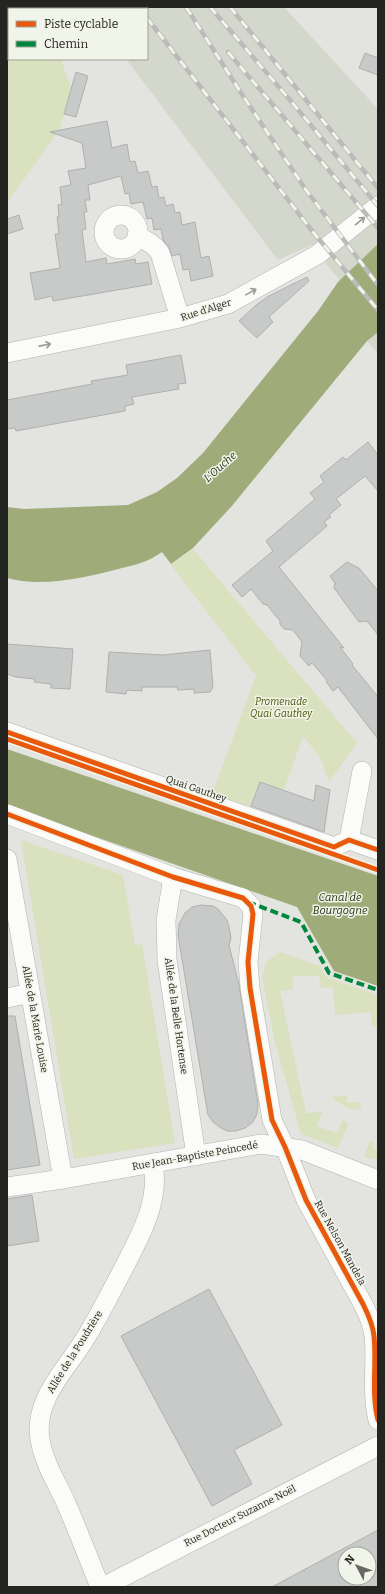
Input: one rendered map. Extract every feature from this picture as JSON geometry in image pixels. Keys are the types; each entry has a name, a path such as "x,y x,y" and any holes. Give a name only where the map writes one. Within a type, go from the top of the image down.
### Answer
{"street":[{"name":"Rue d'Alger","path":"7,353 180,318 228,304 317,255 378,206"},
{"path":"137,236 152,243 160,253 180,318"},
{"name":"Quai Gauthey","path":"7,732 334,847 349,840"},
{"path":"362,771 349,840 378,850"},
{"name":"Rue Nelson Mandela","path":"7,814 173,877 243,898 251,906 253,918 248,962 250,988 272,1120 285,1147 306,1200 363,1304 371,1324 374,1337 374,1396 378,1420"},
{"name":"Allée de la Marie Louise","path":"7,859 63,1179"},
{"name":"Allée de la Belle Hortense","path":"173,877 166,920 167,960 196,1156"},
{"path":"7,998 30,993"},
{"name":"Rue Jean-Baptiste Peincedé","path":"7,1187 63,1179 261,1144 302,1150 378,1180"},
{"name":"Allée de la Poudrière","path":"101,1587 81,1536 44,1455 40,1438 39,1422 48,1392 81,1345 98,1317 144,1228 155,1187 153,1163"},
{"name":"Rue Docteur Suzanne Noël","path":"101,1587 378,1446"}],"shaded area":[{"path":"86,7 284,7 378,109 378,354 367,341 358,303 311,245 278,260 127,60 148,60 148,8"}],"green space":[{"path":"7,7 43,7 8,8 8,60 61,60 71,88 60,129 9,200 7,200"},
{"name":"Promenade Quai Gauthey","path":"193,549 357,743 329,782 320,757 303,736 284,790 261,782 252,807 212,794 256,676 171,565"},
{"path":"21,840 123,875 135,945 142,944 175,1143 74,1159"},
{"path":"280,952 320,966 326,977 378,995 378,1027 372,1027 371,1012 335,1015 333,987 321,988 319,976 293,976 293,990 280,991 306,1113 322,1112 317,1126 337,1133 343,1120 347,1122 348,1125 338,1148 301,1134 275,1042 262,977 267,961"},
{"path":"333,1096 347,1096 347,1103 361,1102 361,1107 357,1110 350,1109 334,1100"},
{"path":"370,1141 373,1142 373,1150 378,1150 378,1160 364,1157"}],"water":[{"name":"L'Ouche","path":"378,244 378,332 367,341 231,507 193,548 171,564 162,552 140,563 80,578 50,582 35,582 7,578 7,507 24,509 128,505 157,492 177,478 203,453 318,311 338,282"},
{"name":"Canal de Bourgogne","path":"7,749 378,876 378,986 334,971 297,907 7,806"}],"building":[{"path":"365,53 378,58 378,75 359,68"},
{"path":"76,72 88,76 76,117 64,114"},
{"path":"107,121 112,148 127,144 130,162 135,161 138,173 148,171 152,187 157,186 159,198 164,197 166,206 173,204 175,213 180,212 182,225 195,222 201,258 209,256 213,276 191,281 189,269 183,270 180,254 172,256 169,247 163,240 161,229 154,230 152,218 147,219 143,202 131,204 129,193 125,194 121,176 88,185 90,200 85,200 87,212 84,212 86,229 82,230 86,262 106,258 107,264 135,259 136,264 148,262 152,284 53,301 52,296 35,300 30,273 60,268 55,234 59,234 57,217 59,217 58,205 62,204 60,187 71,185 68,171 86,168 82,143 50,132"},
{"path":"19,215 23,229 7,234 7,219"},
{"path":"307,277 309,281 269,317 273,322 257,338 239,321 256,305 269,296"},
{"path":"181,355 186,383 178,384 179,389 132,397 134,404 125,406 125,411 16,431 15,428 7,429 7,400 92,384 91,381 128,375 126,365"},
{"path":"368,442 378,455 378,491 365,476 336,499 341,505 329,515 331,517 324,522 327,526 279,567 344,648 340,647 353,664 352,665 378,697 378,739 338,687 333,691 326,679 312,663 309,666 300,656 302,642 293,630 284,629 280,624 280,621 267,605 263,604 251,589 242,597 232,585 273,551 266,541 315,499 310,493 324,482 320,476 343,457 346,460"},
{"path":"347,562 359,568 378,591 378,635 367,621 359,622 334,588 335,583 330,576"},
{"path":"7,644 73,649 70,689 51,688 51,684 34,682 35,679 16,677 7,674"},
{"path":"210,650 213,687 210,692 194,693 194,689 178,690 177,687 142,687 142,691 127,690 126,694 106,692 109,652 163,655"},
{"path":"260,782 314,801 316,785 330,790 324,832 251,806"},
{"path":"201,905 213,906 218,909 227,920 231,938 229,945 239,985 258,1104 257,1114 253,1122 245,1128 236,1131 227,1131 221,1128 213,1122 208,1115 178,935 179,924 185,913 192,907"},
{"path":"7,1016 15,1016 40,1165 7,1170"},
{"path":"32,1195 39,1241 7,1246 7,1199"},
{"path":"209,1289 282,1425 234,1450 252,1484 212,1506 121,1336"},
{"path":"378,1530 378,1587 272,1587 337,1552 337,1586 377,1586 377,1546 348,1546"}],"railway":[{"path":"186,7 306,190 378,285"},
{"path":"210,7 378,206"},
{"path":"230,7 378,188"},
{"path":"148,19 313,232 378,310"},
{"path":"228,52 378,228"}],"marked path":[{"path":"248,902 301,922 329,973 378,990"}],"cycle path":[{"path":"7,732 334,847 349,840 378,850"},
{"path":"7,739 378,870"},
{"path":"7,814 173,877 243,898 251,906 253,914 248,962 250,988 272,1120 285,1147 306,1200 363,1304 373,1328 375,1357 374,1388 378,1420"}]}
